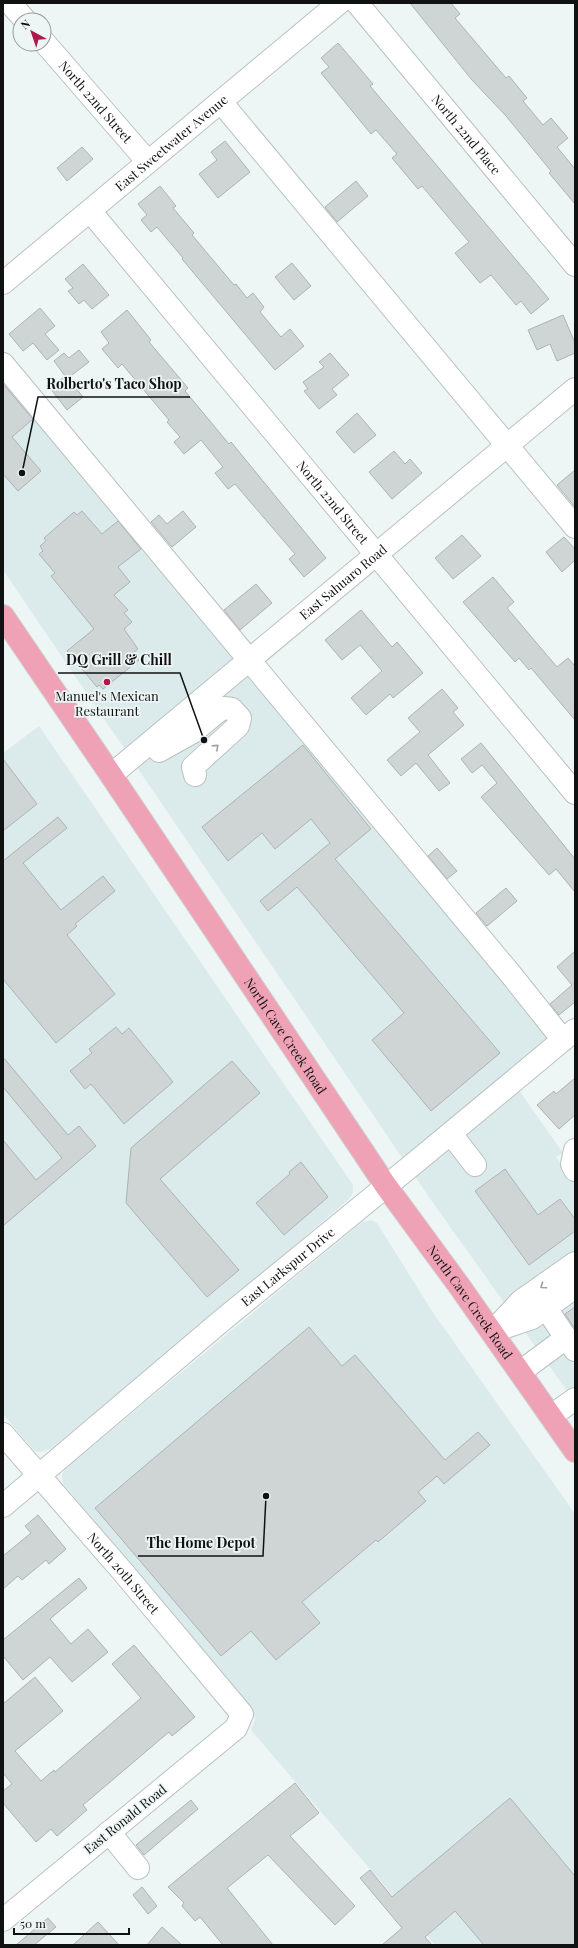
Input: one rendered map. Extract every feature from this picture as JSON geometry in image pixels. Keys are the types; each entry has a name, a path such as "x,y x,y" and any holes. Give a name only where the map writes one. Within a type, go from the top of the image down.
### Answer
{"main road":[{"name":"North Cave Creek Road","path":"3,616 386,1186 492,1332 575,1451"}],"street":[{"path":"10,3 18,12"},
{"name":"East Sweetwater Avenue","path":"4,282 339,3"},
{"name":"North 22nd Place","path":"357,3 575,265"},
{"name":"North 22nd Street","path":"52,51 148,162"},
{"path":"220,102 575,527"},
{"name":"North 22nd Street","path":"90,211 378,554 575,793"},
{"path":"3,364 513,977 569,1035"},
{"name":"East Sahuaro Road","path":"111,775 575,389"},
{"path":"159,751 193,732 217,712 224,708 232,709 240,718 238,726 193,767 195,775"},
{"name":"East Larkspur Drive","path":"3,1506 220,1322 451,1134 569,1035"},
{"path":"451,1134 475,1165"},
{"path":"575,1150 572,1164 575,1170"},
{"path":"492,1332 521,1301 575,1263"},
{"path":"492,1332 532,1318 575,1287"},
{"path":"520,1372 571,1344 546,1308"},
{"path":"551,1416 575,1399"},
{"name":"North 20th Street","path":"3,1434 118,1566 242,1714"},
{"name":"East Ronald Road","path":"3,1920 236,1728 242,1714"},
{"path":"109,1832 138,1868"}],"shaded area":[{"path":"3,374 551,1035 506,1072 563,1153 556,1157 575,1183 575,1402 431,1200 3,570"},
{"path":"39,726 353,1185 353,1193 350,1198 222,1308 51,1449 40,1452 35,1451 30,1446 3,1414 3,753"},
{"path":"371,1220 377,1223 432,1311 575,1514 575,1945 435,1945 251,1730 255,1720 253,1709 63,1484 62,1474 65,1469 362,1222"}],"building":[{"path":"410,3 451,3 460,14 455,18 506,78 509,76 527,98 523,101 543,125 551,118 568,138 557,147 575,169 575,204 549,173 551,171 506,116 472,80"},
{"path":"338,43 373,84 370,86 549,299 531,314 521,301 516,305 491,275 480,283 455,253 469,242 422,186 418,189 392,158 397,154 376,130 371,134 321,73 329,67 321,58"},
{"path":"225,141 250,172 218,198 199,174 217,160 211,152"},
{"path":"82,147 93,159 67,181 57,168"},
{"path":"356,181 368,196 337,222 325,207"},
{"path":"160,186 176,206 173,208 194,233 192,235 234,285 236,284 247,298 253,293 264,307 260,312 281,337 290,329 304,346 275,370 157,227 151,232 141,220 147,215 138,204"},
{"path":"292,263 311,286 294,300 275,277"},
{"path":"83,264 109,295 92,309 84,300 79,304 68,291 73,288 65,279"},
{"path":"40,308 55,326 45,334 59,350 47,360 33,343 23,351 9,334"},
{"path":"127,310 151,340 149,342 188,388 185,391 229,444 231,442 326,558 304,577 289,559 295,554 235,484 228,489 215,473 223,467 201,440 184,454 174,442 180,437 167,422 169,420 122,364 118,368 102,349 109,343 101,332"},
{"path":"563,315 575,343 575,353 557,361 550,344 537,350 528,330"},
{"path":"79,350 89,362 68,378 83,397 67,410 50,388 65,376 54,361 64,353 69,358"},
{"path":"330,353 349,375 332,389 337,395 319,409 304,391 308,389 303,382 324,367 319,362"},
{"path":"3,384 33,419 12,437 41,471 18,491 3,474"},
{"path":"357,413 376,435 354,453 336,432"},
{"path":"394,451 405,464 410,459 422,473 392,499 369,472"},
{"path":"575,470 575,507 557,485"},
{"path":"82,511 102,534 118,521 141,549 118,567 130,582 114,595 128,610 124,613 132,622 124,629 138,649 133,653 139,660 103,689 99,685 97,687 67,651 94,629 51,576 55,573 39,554 43,551 40,546 46,541 44,538 74,512 77,515"},
{"path":"183,511 196,527 172,547 151,522 159,515 167,524"},
{"path":"462,535 481,556 453,579 435,558"},
{"path":"564,537 575,549 575,560 562,572 546,552"},
{"path":"493,577 514,602 507,608 557,667 568,658 575,666 575,720 531,668 529,670 519,658 515,662 463,602"},
{"path":"256,584 272,603 240,630 224,610"},
{"path":"361,610 392,647 397,642 423,673 393,698 390,694 366,715 351,698 382,671 360,645 342,660 325,640"},
{"path":"442,689 458,708 453,712 464,725 428,755 450,783 439,791 416,763 401,776 387,760 420,732 408,718"},
{"path":"481,743 575,859 575,892 556,869 549,875 481,797 497,783 482,765 472,773 461,759"},
{"path":"303,745 371,829 335,859 500,1053 431,1111 372,1040 404,1013 297,887 268,911 260,901 330,843 311,819 275,849 262,833 228,861 202,827"},
{"path":"3,759 37,804 3,831"},
{"path":"58,817 67,828 23,863 61,910 103,876 115,891 75,924 77,926 67,935 115,994 56,1043 3,979 3,861"},
{"path":"437,848 457,871 447,879 428,856"},
{"path":"506,888 517,901 487,926 476,913"},
{"path":"575,951 575,1002 559,1015 550,1004 572,985 557,967"},
{"path":"116,1027 122,1034 129,1028 173,1082 124,1124 91,1084 85,1089 70,1071 92,1053 89,1049"},
{"path":"3,1057 68,1135 79,1126 96,1146 3,1226 3,1140 36,1180 62,1158 3,1087"},
{"path":"232,1061 260,1093 160,1179 239,1270 207,1297 126,1203 131,1148"},
{"path":"575,1078 575,1115 559,1129 537,1105 554,1091 556,1094"},
{"path":"301,1162 328,1197 284,1235 256,1203 290,1174 289,1172"},
{"path":"505,1169 538,1215 560,1199 575,1219 575,1231 529,1265 475,1191"},
{"path":"575,1307 575,1329 565,1314"},
{"path":"309,1327 342,1366 355,1355 445,1460 478,1432 490,1445 444,1484 437,1476 418,1492 426,1501 378,1542 376,1540 302,1602 320,1623 276,1660 251,1631 221,1656 95,1508"},
{"path":"38,1515 66,1549 49,1564 46,1560 22,1580 18,1576 3,1589 3,1556 31,1533 25,1526"},
{"path":"79,1578 87,1588 50,1619 71,1644 88,1629 108,1652 72,1682 50,1657 23,1680 3,1656 3,1640"},
{"path":"134,1645 195,1717 172,1736 169,1732 83,1805 87,1810 57,1836 51,1829 36,1842 3,1803 3,1791 12,1784 3,1773 3,1704 35,1677 63,1711 15,1751 41,1781 54,1770 55,1772 141,1698 112,1664"},
{"path":"295,1783 319,1813 290,1836 355,1906 335,1925 268,1855 227,1888 273,1945 223,1945 200,1917 195,1921 182,1906 184,1903 168,1887"},
{"path":"510,1798 575,1876 575,1945 484,1945 455,1911 425,1937 432,1945 382,1945 402,1928 360,1878 370,1870 392,1897"},
{"path":"191,1800 198,1809 144,1855 136,1845"},
{"path":"142,1887 157,1906 148,1914 133,1895"},
{"path":"48,1918 56,1927 34,1945 16,1945"},
{"path":"98,1922 119,1945 73,1945"},
{"path":"162,1927 182,1945 147,1945"}],"place":[{"name":"Rolberto's Taco Shop","path":"22,473"},
{"name":"Manuel's Mexican Restaurant","path":"107,682"},
{"name":"DQ Grill & Chill","path":"204,740"},
{"name":"The Home Depot","path":"266,1496"}]}
